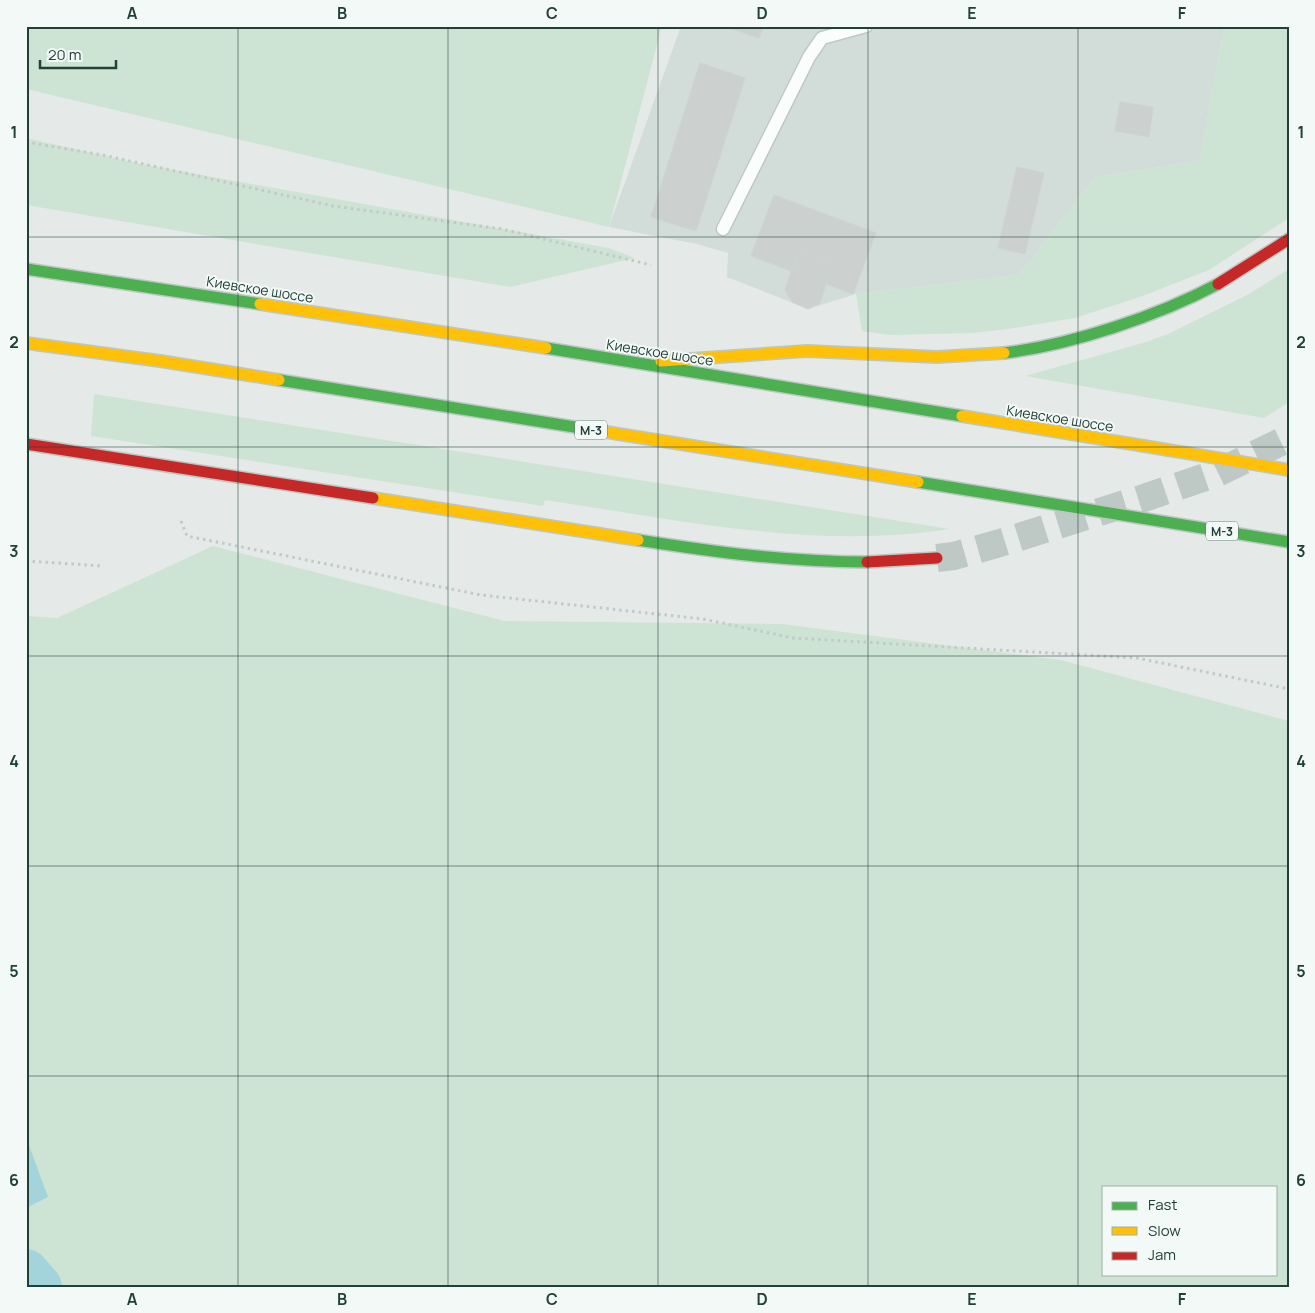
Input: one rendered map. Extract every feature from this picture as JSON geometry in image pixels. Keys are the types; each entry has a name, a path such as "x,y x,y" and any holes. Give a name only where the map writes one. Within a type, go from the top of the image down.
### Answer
{"main road":[{"path":"640,364 792,352 936,357 988,355 1022,350 1084,336 1148,315 1225,280 1289,239"},
{"name":"Киевское шоссе","path":"26,269 437,330 1289,470"},
{"name":"М-3","path":"26,343 169,362 1289,542"},
{"path":"26,444 641,541 756,557 810,561 888,562 937,558"}],"lane":[{"path":"723,229 809,57 822,38 866,26"}],"path":[{"path":"26,142 104,155 333,206 502,229 650,265"},
{"path":"180,521 187,536 481,595 703,619 793,638 1137,658 1289,688"},
{"path":"26,561 103,566"}],"shaded area":[{"path":"681,26 1224,26 1200,161 1095,177 1019,275 856,294 808,309 727,277 728,253 697,244 609,227"}],"green space":[{"path":"26,26 662,26 609,227 26,89"},
{"path":"1224,26 1289,26 1289,218 1209,270 1140,297 1075,318 973,333 890,335 862,331 856,294 1019,275 1095,177 1200,161"},
{"path":"26,138 141,164 609,248 635,258 510,287 26,205"},
{"path":"1289,269 1289,402 1264,418 1025,376 1168,334 1247,295"},
{"path":"94,394 950,529 899,535 849,536 747,530 696,524 545,500 543,506 91,436"},
{"path":"213,546 505,621 782,624 1061,660 1289,721 1289,1287 26,1287 26,616 57,618"}],"water":[{"path":"26,1137 48,1197 26,1208"}],"building":[{"path":"725,26 763,26 759,38"},
{"path":"700,63 745,78 696,231 651,217"},
{"path":"1120,102 1153,107 1149,137 1115,131"},
{"path":"1017,167 1044,173 1025,254 998,248"},
{"path":"774,195 876,233 853,294 826,284 832,264 798,251 791,271 751,256"},
{"path":"798,251 832,264 820,303 808,309 792,302 785,290"}],"waterway":[{"path":"26,1272 39,1287"}],"tunnel":[{"path":"937,558 954,556 1000,543 1141,499 1217,473 1289,438"}],"traffic: fast":[{"path":"26,269 260,304"},
{"path":"1004,353 1057,343 1114,328 1169,307 1218,284"},
{"path":"546,348 962,416"},
{"path":"279,380 606,432"},
{"path":"918,482 1289,542"},
{"path":"638,540 752,556 838,562 867,562"}],"traffic: slow":[{"path":"260,304 546,348"},
{"path":"26,343 160,361 279,380"},
{"path":"661,361 807,351 937,357 1004,353"},
{"path":"962,416 1289,470"},
{"path":"606,432 918,482"},
{"path":"373,498 638,540"}],"traffic: jam":[{"path":"1218,284 1289,239"},
{"path":"26,444 373,498"},
{"path":"867,562 937,558"}]}
